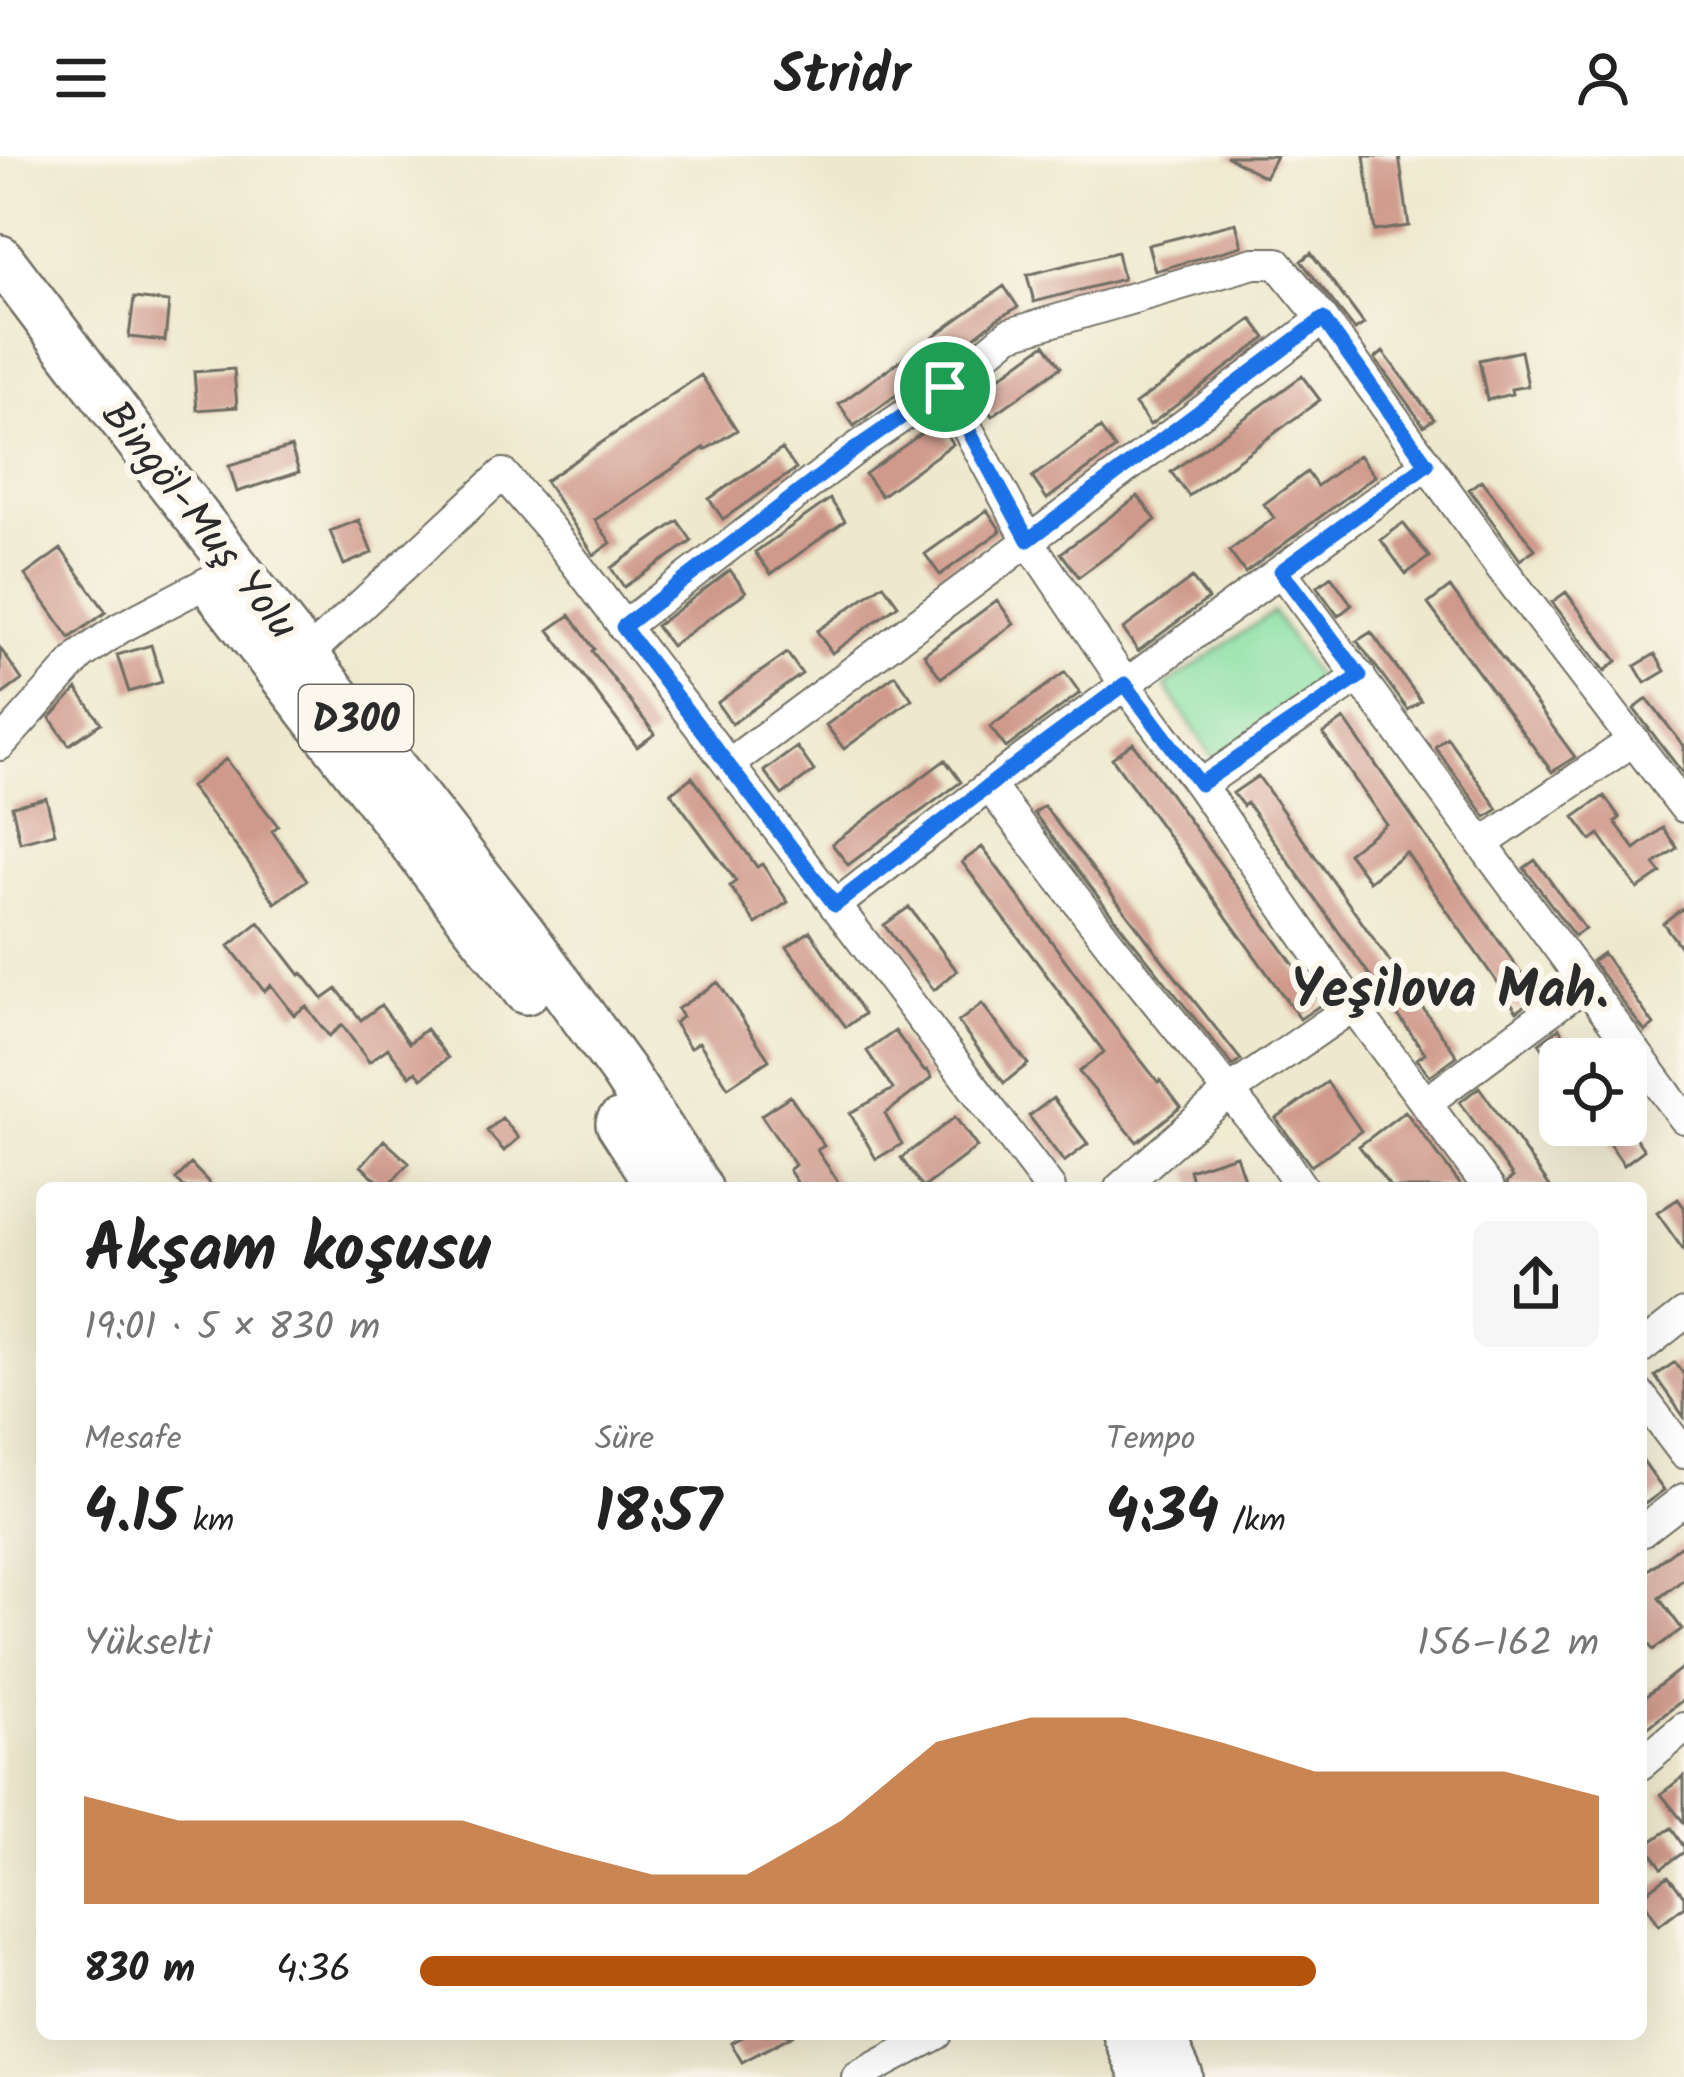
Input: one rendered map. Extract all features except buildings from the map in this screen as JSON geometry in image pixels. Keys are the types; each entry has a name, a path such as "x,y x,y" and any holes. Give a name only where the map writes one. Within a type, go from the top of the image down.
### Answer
{"highway":[{"name":"Bingöl-Muş Yolu","path":"0,258 546,965 695,1182"},
{"name":"Bingöl-Muş Yolu","path":"0,309 507,965 658,1182"},
{"path":"1129,2040 1144,2077"},
{"path":"1163,2040 1180,2077"}],"street":[{"path":"623,627 1009,334 1254,263 1277,262 1684,807"},
{"path":"729,764 1323,319"},
{"path":"945,387 1028,540 1125,684 1353,1006 1485,1182"},
{"path":"835,905 988,786 1427,464"},
{"path":"308,655 502,473 1045,1182"},
{"path":"1281,571 1684,1118"},
{"path":"0,746 81,655 120,628 210,581"},
{"path":"1200,784 1360,676"},
{"path":"1484,843 1634,740"},
{"path":"988,786 1297,1182"},
{"path":"1426,1102 1586,984"},
{"path":"1127,1182 1228,1092 1353,1006"},
{"path":"1647,1343 1684,1314"},
{"path":"1647,1404 1684,1454"},
{"path":"1647,1527 1684,1499"},
{"path":"1647,1759 1684,1728"},
{"path":"857,2077 926,2040"}],"green space":[{"path":"1273,612 1324,688 1216,762 1165,686"}],"district":[{"name":"Yeşilova Mah.","path":"1450,988"}],"route":[{"path":"1323,319 1427,464 1281,571 1360,676 1200,784 1125,684 835,905 623,627 858,447 945,387 1028,540 1323,319"}]}
